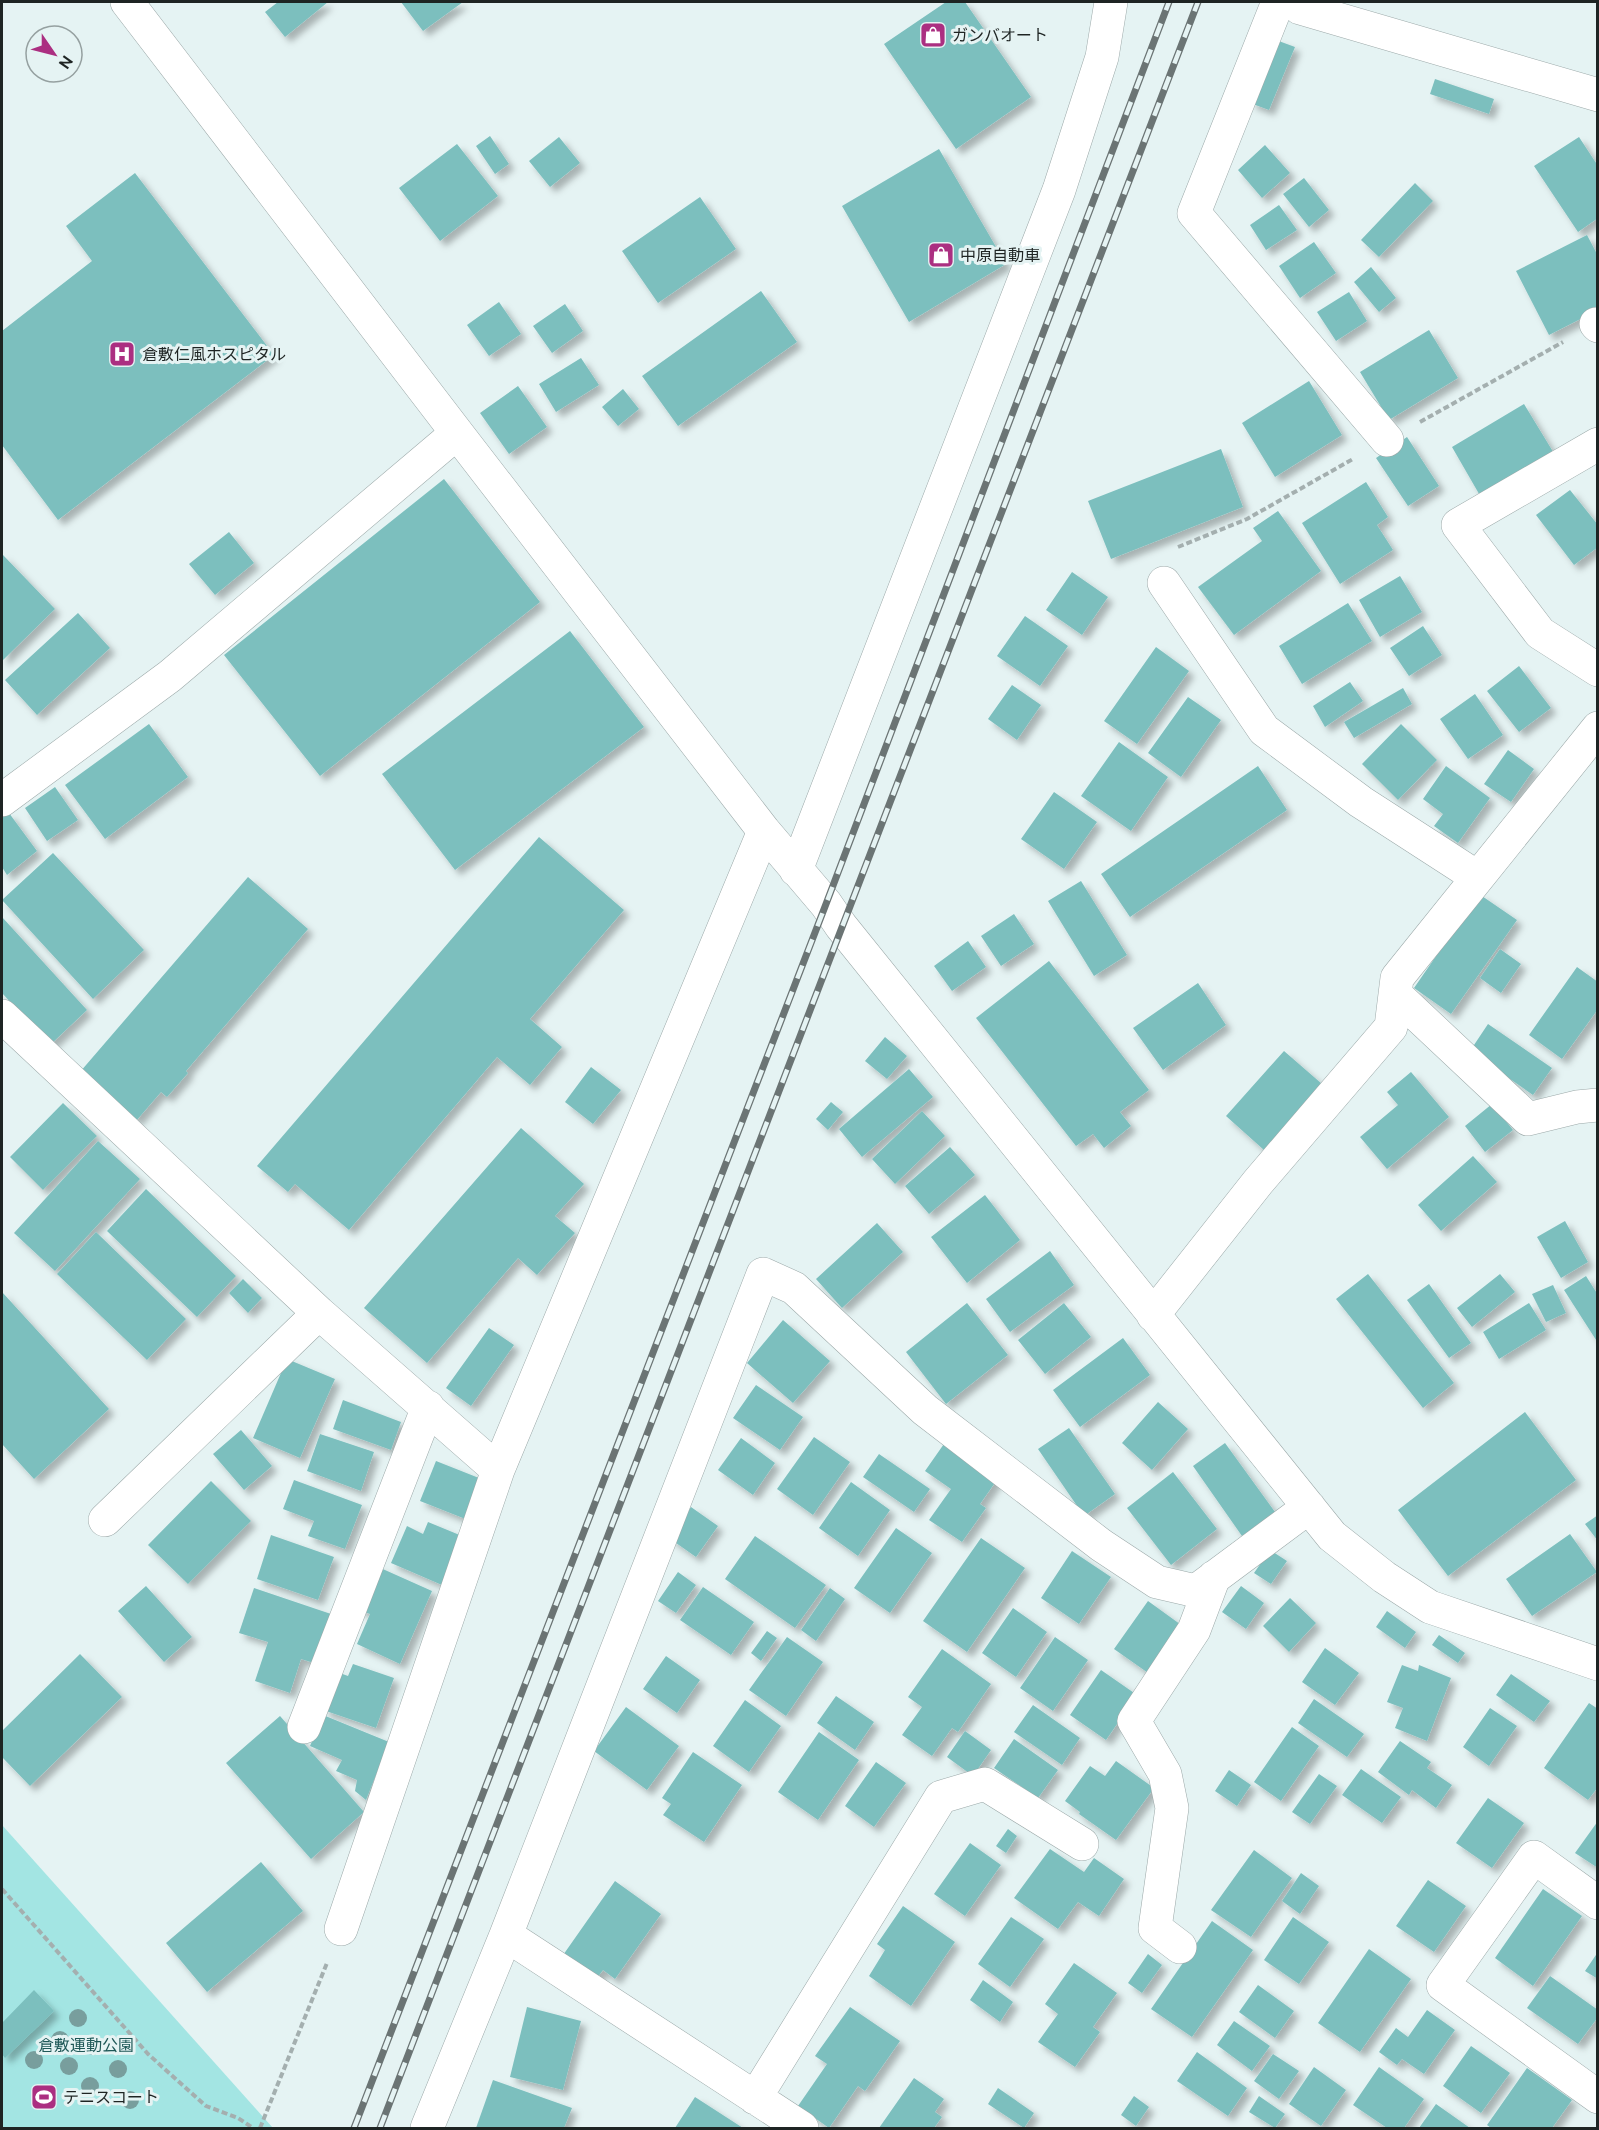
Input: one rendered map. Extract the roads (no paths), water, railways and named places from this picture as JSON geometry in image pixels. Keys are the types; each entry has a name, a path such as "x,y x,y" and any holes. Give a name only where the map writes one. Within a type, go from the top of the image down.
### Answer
{"street":[{"path":"128,2 764,831 826,904 841,926 1332,1536 1384,1577 1430,1607 1598,1664"},
{"path":"795,870 1059,190 1102,57 1111,2"},
{"path":"1278,2 1194,213 1387,440"},
{"path":"1296,2 1300,8 1598,95"},
{"path":"2,800 170,676 457,433"},
{"path":"1598,444 1458,525 1540,633 1598,670"},
{"path":"1164,583 1264,730 1361,802 1477,876"},
{"path":"1153,1315 1257,1182 1391,1027 1397,978 1598,728"},
{"path":"341,1929 498,1470 764,831"},
{"path":"1395,994 1528,1119 1577,1107 1598,1105"},
{"path":"2,1016 319,1313 498,1470"},
{"path":"427,2128 506,1935 763,1274 794,1288 925,1410 1101,1545 1156,1581 1196,1591 1309,1507"},
{"path":"105,1520 319,1313"},
{"path":"304,1727 428,1407"},
{"path":"1180,1947 1155,1928 1172,1808 1166,1774 1134,1721 1194,1630 1214,1577"},
{"path":"755,2098 941,1797 985,1784 1082,1844"},
{"path":"1598,1903 1534,1857 1443,1985 1598,2097"},
{"path":"506,1935 802,2128"}],"railway":[{"path":"354,2128 826,904 1169,2"},
{"path":"380,2128 1198,2"}],"place":[{"name":"ガンバオート","path":"933,35"},
{"name":"中原自動車","path":"941,255"},
{"name":"倉敷仁風ホスピタル","path":"122,354"},
{"name":"テニスコート","path":"44,2097"}],"park label":[{"name":"倉敷運動公園","path":"86,2045"}]}
